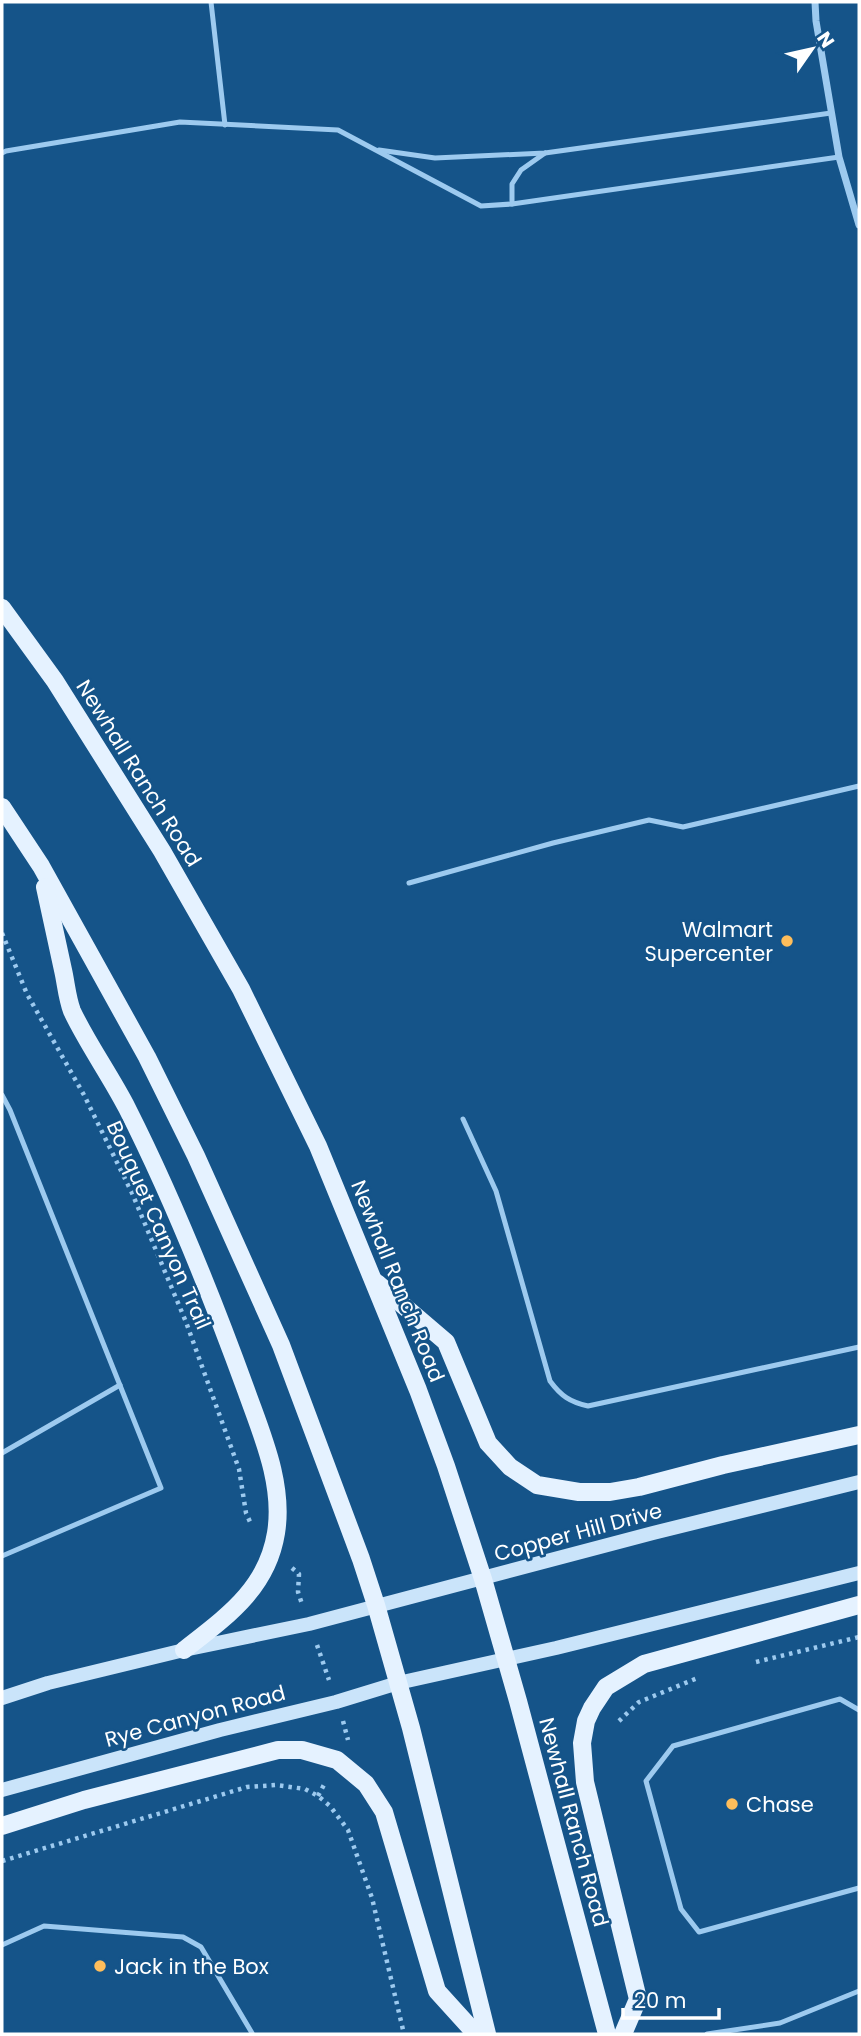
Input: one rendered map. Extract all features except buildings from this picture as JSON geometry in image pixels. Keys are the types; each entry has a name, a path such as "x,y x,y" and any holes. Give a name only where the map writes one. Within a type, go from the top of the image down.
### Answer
{"main road":[{"name":"Newhall Ranch Road","path":"2,607 62,692 162,851 241,989 318,1146 374,1280 446,1466 484,1579 607,2034"},
{"path":"2,807 41,866 147,1057 281,1345 376,1605 487,2034"},
{"path":"41,866 72,1009 126,1106 175,1208 218,1313 263,1438 277,1490 276,1534 272,1551 258,1581 243,1602 184,1650"},
{"path":"374,1280 446,1342 488,1443 510,1467 537,1485 579,1492 610,1492 859,1435"},
{"name":"Copper Hill Drive","path":"309,1624 653,1533 859,1482"},
{"path":"398,1683 859,1573"},
{"path":"623,2034 638,1999 585,1782 582,1743 586,1721 592,1708 606,1686 644,1664 859,1605"},
{"path":"2,1698 48,1683 184,1650 309,1624"},
{"name":"Rye Canyon Road","path":"2,1790 220,1730 336,1702 398,1683"},
{"path":"2,1826 84,1800 278,1750 302,1750 337,1760 366,1784 384,1812 437,1992 476,2034"}],"street":[{"path":"815,2 839,157 859,225"}],"lane":[{"path":"211,2 225,125"},
{"path":"376,149 435,158 545,153 831,113"},
{"path":"2,153 6,150 180,122 338,130 481,206 512,204 839,157"},
{"path":"512,204 512,184 522,170 545,153"},
{"path":"409,883 553,843 649,820 683,827 859,786"},
{"path":"2,1095 161,1488 2,1556"},
{"path":"2,1114 10,1110"},
{"path":"463,1119 496,1191 550,1381 559,1394 572,1402 588,1406 859,1347"},
{"path":"2,1453 120,1385"},
{"path":"859,1710 840,1699 673,1746 646,1781 681,1909 699,1932 859,1888"},
{"path":"2,1945 44,1926 183,1937 201,1947 252,2033"},
{"path":"707,2034 780,2023 859,1991"}],"path":[{"name":"Bouquet Canyon Trail","path":"2,933 27,994 84,1095 132,1193 186,1322 239,1469 246,1513 255,1531"},
{"path":"299,1574 298,1592 349,1738"},
{"path":"751,1663 859,1637"},
{"path":"619,1721 639,1702 711,1673"},
{"path":"2,1861 247,1787 276,1785 305,1789 330,1806 348,1830 372,1898 404,2034"}],"place":[{"name":"Walmart Supercenter","path":"787,941"},
{"name":"Chase","path":"732,1804"},
{"name":"Jack in the Box","path":"100,1966"}]}
